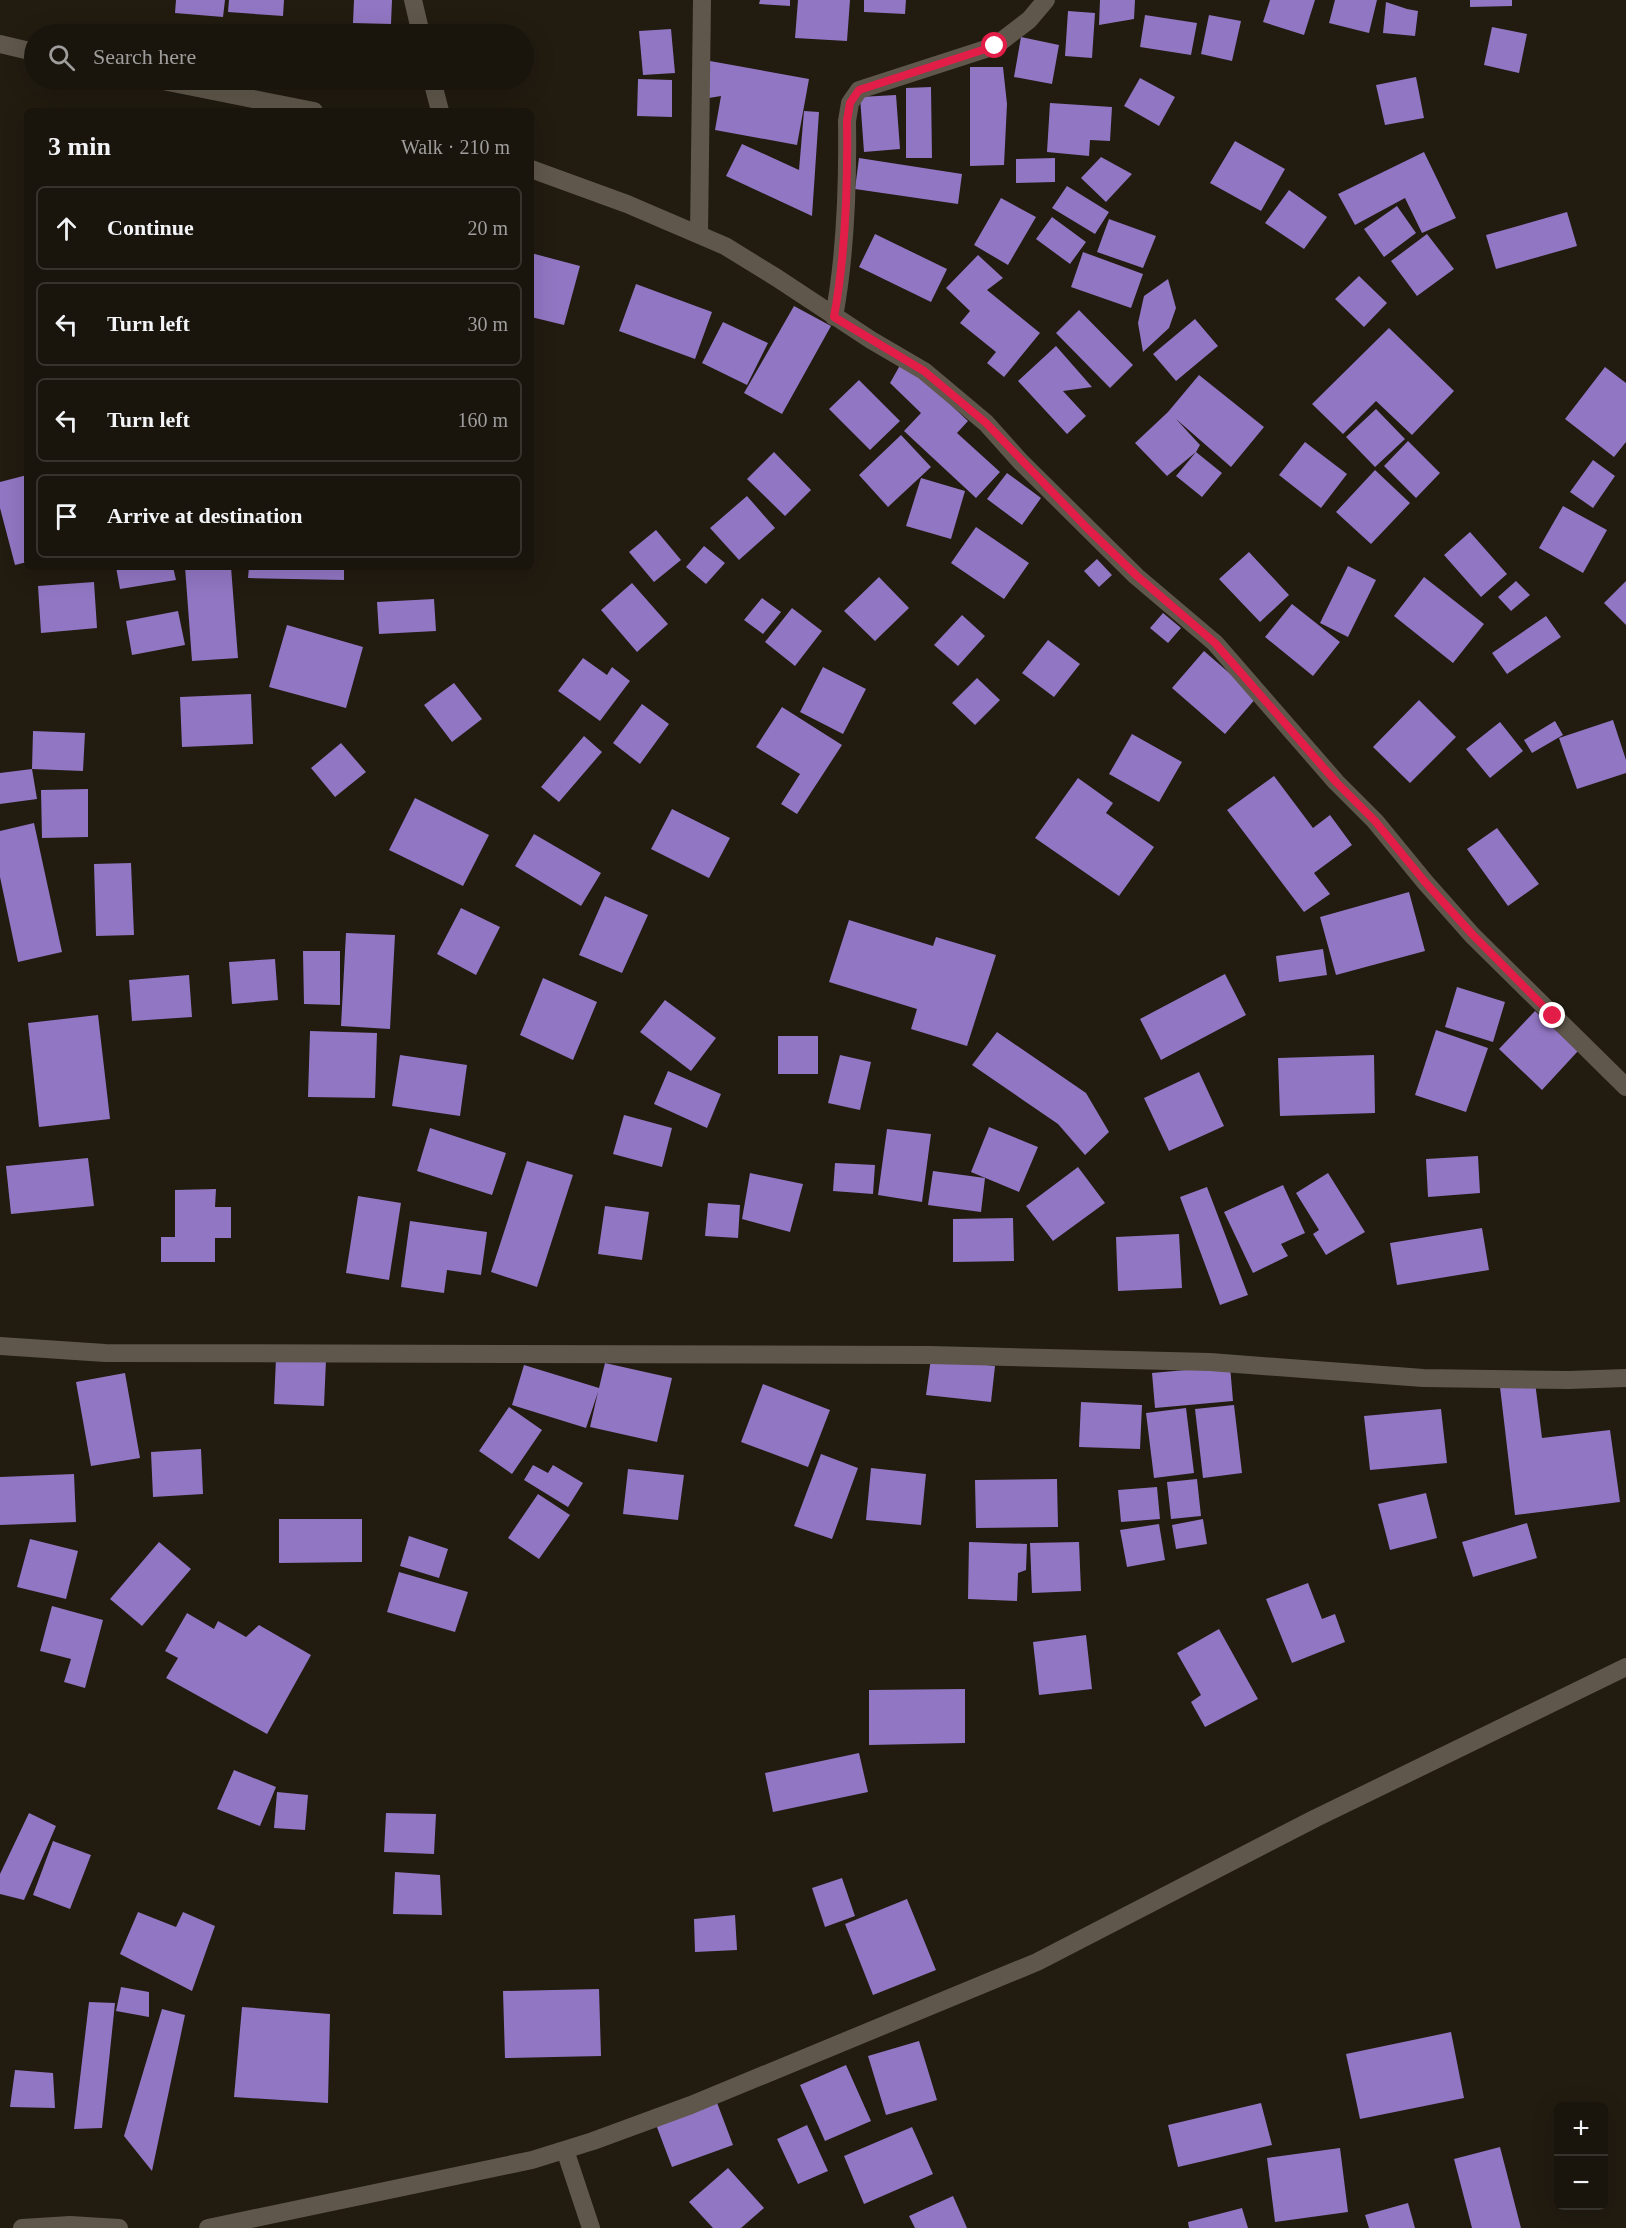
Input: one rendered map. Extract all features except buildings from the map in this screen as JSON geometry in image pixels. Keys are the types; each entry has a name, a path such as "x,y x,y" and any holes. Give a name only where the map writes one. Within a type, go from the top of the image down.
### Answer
{"street":[{"path":"413,0 419,24"},
{"path":"699,234 702,0"},
{"path":"834,317 842,275 847,121 850,103 859,90 995,46 1029,20 1046,0"},
{"path":"0,44 24,50"},
{"path":"208,90 299,108"},
{"path":"435,90 439,108"},
{"path":"534,170 725,246 834,317 924,371 986,423 1020,461 1103,544 1215,643 1336,782 1375,821 1472,934 1626,1088"},
{"path":"0,1346 105,1353 930,1355 1210,1362 1423,1378 1569,1380 1626,1378"},
{"path":"208,2228 532,2160 691,2104 1037,1962 1316,1818 1626,1667"},
{"path":"565,2150 591,2228"},
{"path":"22,2228 70,2225 119,2228"}],"route":[{"path":"995,46 859,90 850,103 847,121 848,162 842,275 834,317 924,371 986,423 1020,461 1087,528 1137,576 1215,643 1336,782 1375,821 1472,934 1553,1016"}]}
